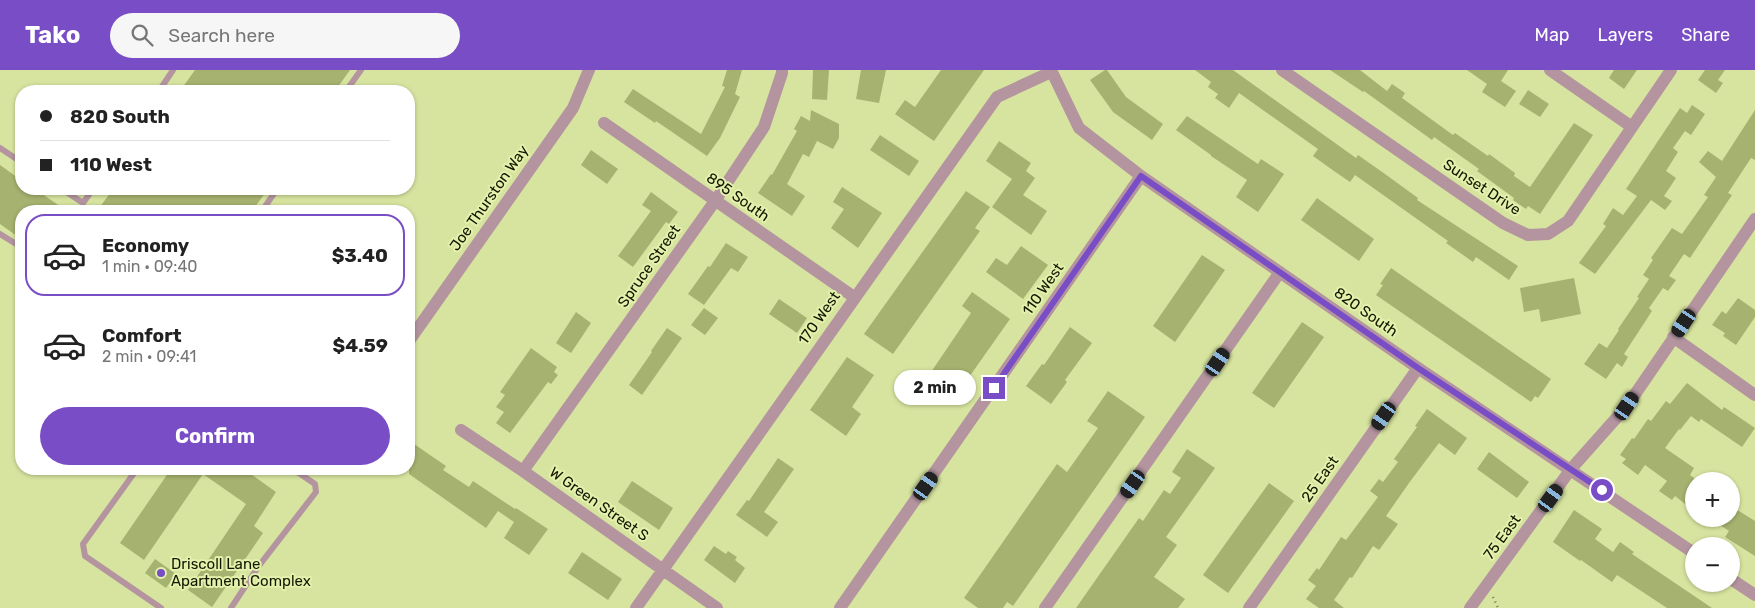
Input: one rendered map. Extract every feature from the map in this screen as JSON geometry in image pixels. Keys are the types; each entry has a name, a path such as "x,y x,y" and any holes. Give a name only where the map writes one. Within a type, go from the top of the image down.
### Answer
{"street":[{"name":"Joe Thurston Way","path":"415,332 573,108 590,70"},
{"name":"Spruce Street","path":"523,471 715,201 764,127 782,70"},
{"name":"Sunset Drive","path":"1282,70 1503,222 1528,235 1548,234 1568,221 1671,70"},
{"path":"1550,70 1632,127"},
{"name":"820 South","path":"1051,71 1079,128 1141,176 1418,368 1572,469 1685,547"},
{"name":"170 West","path":"636,608 997,97 1051,71"},
{"name":"895 South","path":"604,123 854,297"},
{"name":"110 West","path":"840,608 1141,176"},
{"name":"75 East","path":"1470,608 1572,469 1627,406 1755,219"},
{"path":"1046,608 1280,272"},
{"path":"1674,338 1755,395"},
{"name":"25 East","path":"1249,608 1418,368"},
{"name":"W Green Street S","path":"461,430 523,471 717,608"},
{"path":"1740,584 1755,595"}],"lane":[{"path":"163,85 173,70"},
{"path":"350,85 361,70"},
{"path":"0,148 15,158"},
{"path":"71,195 83,203 89,195"},
{"path":"0,234 15,243"},
{"path":"133,475 83,544 85,556 161,608"},
{"path":"231,608 258,567 316,492 315,484 302,475"}],"building":[{"path":"195,70 350,70 339,85 184,85"},
{"path":"727,70 742,70 735,94 740,97 720,138 707,156 656,121 655,123 624,102 633,89 701,134 725,87 722,86"},
{"path":"813,70 829,70 827,100 812,99"},
{"path":"861,70 886,70 879,103 856,99"},
{"path":"941,70 984,70 934,141 895,114 905,100 915,107"},
{"path":"1107,70 1126,97 1163,124 1152,140 1113,112 1090,80"},
{"path":"1195,70 1233,70 1356,158 1358,155 1385,174 1418,198 1417,200 1518,266 1509,280 1476,257 1473,262 1446,243 1448,241 1355,175 1350,182 1313,156 1318,149 1239,93 1229,108 1215,98 1218,94 1208,87 1211,82"},
{"path":"1330,70 1360,70 1387,91 1392,84 1405,93 1402,98 1453,135 1455,133 1488,156 1489,154 1515,173 1514,176 1530,187 1574,123 1593,135 1540,214 1528,206 1526,209 1477,171 1479,169 1434,137 1432,140 1364,91"},
{"path":"1467,70 1508,70 1501,81 1516,91 1505,107 1482,92 1487,84"},
{"path":"1614,70 1637,70 1624,89 1609,78"},
{"path":"1705,70 1725,70 1718,80 1723,83 1716,93 1698,80"},
{"path":"1528,90 1549,104 1540,117 1519,104"},
{"path":"1692,105 1705,114 1691,135 1685,131 1673,148 1678,152 1666,171 1676,178 1664,196 1672,201 1665,210 1651,200 1595,274 1579,263 1606,226 1603,224 1613,208 1623,215 1637,196 1626,189 1680,108 1687,113"},
{"path":"811,110 839,124 839,138 833,149 817,141 809,157 803,154 787,184 805,196 792,216 758,193 772,175 797,131 794,129 801,116 810,121"},
{"path":"1755,110 1755,160 1751,158 1728,193 1732,195 1690,258 1684,254 1669,276 1676,280 1668,291 1663,288 1649,308 1652,311 1624,354 1628,357 1622,367 1617,363 1606,379 1584,364 1599,343 1607,348 1619,330 1649,279 1643,275 1653,260 1651,258 1672,228 1682,234 1708,197 1704,195 1716,177 1699,162 1708,151 1722,161"},
{"path":"1187,116 1258,164 1261,159 1284,174 1258,212 1236,197 1247,180 1176,130"},
{"path":"880,135 919,161 909,176 870,150"},
{"path":"999,141 1031,163 1026,171 1035,178 1023,195 1047,211 1031,235 992,207 1012,179 986,161"},
{"path":"591,150 618,169 607,184 581,165"},
{"path":"0,165 15,176 15,195 44,195 58,205 15,205 15,235 0,224"},
{"path":"842,187 882,213 858,248 831,228 844,209 833,202"},
{"path":"966,191 990,207 975,228 980,231 893,354 864,334"},
{"path":"651,192 678,212 669,224 666,222 633,267 618,256 651,211 642,205"},
{"path":"109,195 264,195 256,205 101,205"},
{"path":"1317,198 1374,239 1359,261 1301,220"},
{"path":"726,243 748,257 738,272 731,268 704,305 688,294 708,266 710,267"},
{"path":"1021,246 1048,265 1023,299 986,272 996,258 1007,265"},
{"path":"1202,255 1225,270 1175,342 1153,326"},
{"path":"1391,268 1551,379 1538,398 1535,396 1531,402 1376,295 1383,285 1380,284"},
{"path":"1574,278 1581,314 1541,322 1539,309 1524,312 1520,288"},
{"path":"972,292 1010,319 955,397 927,378 971,313 962,306"},
{"path":"1738,298 1755,310 1755,317 1736,345 1723,336 1725,333 1712,325 1722,311 1726,314"},
{"path":"779,299 807,318 797,333 769,314"},
{"path":"704,308 718,318 705,335 691,325"},
{"path":"576,312 591,323 571,353 556,343"},
{"path":"1302,322 1324,337 1274,408 1252,393"},
{"path":"1070,327 1092,343 1065,380 1067,382 1051,404 1026,386 1042,364 1044,365"},
{"path":"667,328 682,338 642,395 629,385"},
{"path":"531,348 557,367 554,372 558,375 551,384 548,382 510,433 496,423 504,412 496,407 505,395 500,392"},
{"path":"847,357 874,375 852,407 861,414 846,436 810,410"},
{"path":"1687,383 1722,410 1724,407 1755,428 1742,447 1701,419 1699,422 1691,416 1679,429 1665,448 1694,468 1692,472 1685,472 1685,504 1675,496 1672,500 1659,491 1667,481 1645,465 1638,475 1622,463 1626,459 1620,455 1648,419 1651,421 1666,401 1670,404"},
{"path":"1108,391 1145,417 1013,606 1007,602 1003,608 978,608 964,598 1057,464 1067,472 1098,428 1087,421"},
{"path":"1427,409 1467,438 1455,455 1439,443 1409,483 1386,516 1398,524 1379,550 1373,546 1352,578 1350,577 1334,600 1344,608 1319,608 1306,599 1316,586 1308,580 1317,568 1319,570 1341,537 1346,540 1378,497 1370,491 1379,479 1383,482 1398,462 1394,459 1417,427 1415,426"},
{"path":"415,445 446,466 443,470 469,487 473,481 548,529 529,555 504,538 514,522 498,511 486,528 410,475 415,475"},
{"path":"1187,449 1215,468 1166,537 1177,545 1154,577 1185,599 1178,608 1076,608 1139,518 1143,521 1164,490 1170,494 1181,478 1172,472"},
{"path":"1489,452 1529,482 1517,498 1477,469"},
{"path":"778,458 794,469 764,512 778,522 767,537 736,515 747,500 749,501"},
{"path":"167,475 202,475 144,560 120,543"},
{"path":"204,475 252,475 276,492 254,526 263,533 212,607 188,590 246,504"},
{"path":"632,481 673,508 659,530 618,502"},
{"path":"1269,483 1294,501 1228,593 1203,575"},
{"path":"1574,510 1602,529 1595,539 1613,552 1620,542 1634,552 1632,554 1685,590 1685,592 1688,592 1712,608 1667,608 1617,575 1612,582 1553,542"},
{"path":"1740,512 1755,521 1755,556 1740,546 1740,537 1725,537 1729,531 1723,527 1740,527"},
{"path":"714,546 726,554 728,551 737,557 735,560 745,568 735,583 704,560"},
{"path":"582,552 622,579 608,600 568,573"},
{"name":"Driscoll Lane Apartment Complex","path":"155,559 176,574 166,588 145,573"}],"place":[{"name":"Driscoll Lane Apartment Complex","path":"161,573"}],"route":[{"path":"994,388 1141,176 1418,368 1602,490"}]}
